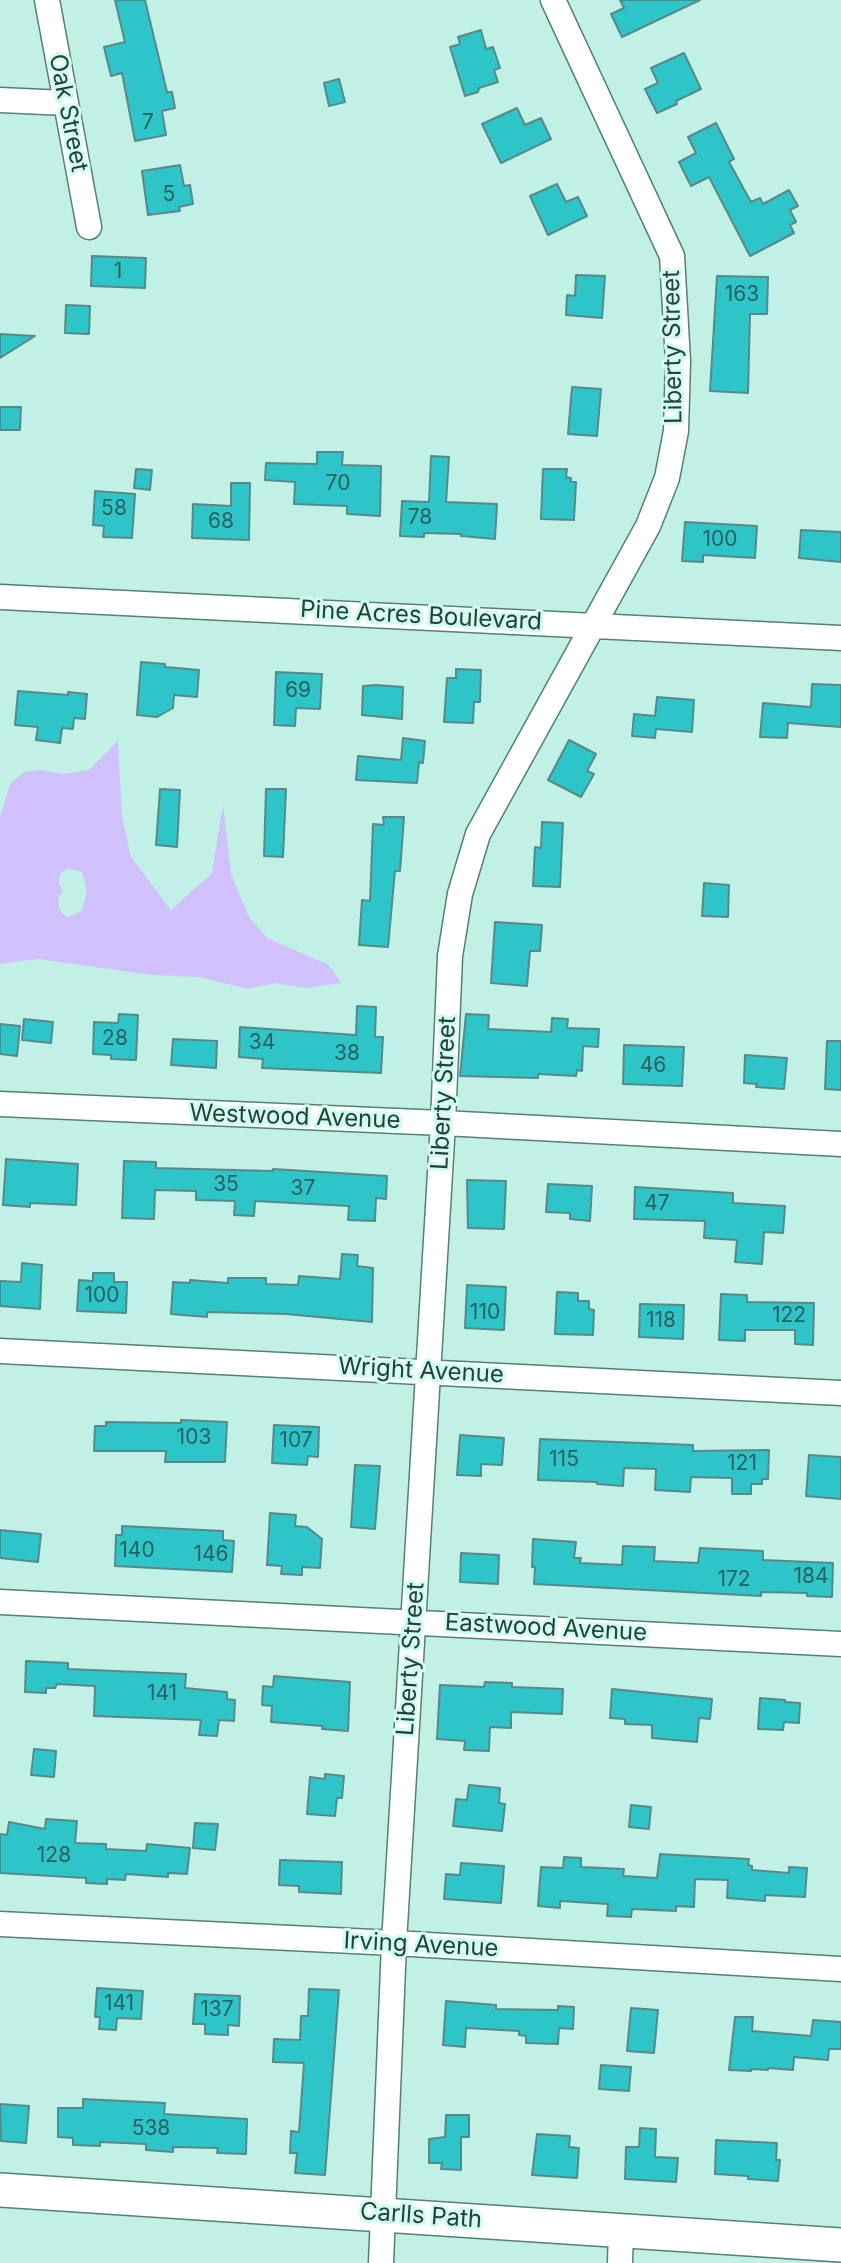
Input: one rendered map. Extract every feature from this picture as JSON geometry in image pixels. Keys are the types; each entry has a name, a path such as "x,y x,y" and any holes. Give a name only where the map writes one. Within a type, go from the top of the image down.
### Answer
{"street":[{"name":"Oak Street","path":"47,0 89,227"},
{"name":"Liberty Street","path":"381,2263 394,1943 443,1123 450,956 460,894 478,834 648,526 667,478 676,431 678,361 671,256 553,0"},
{"path":"0,100 66,103"},
{"name":"Pine Acres Boulevard","path":"0,597 841,638"},
{"name":"Westwood Avenue","path":"0,1104 841,1144"},
{"name":"Wright Avenue","path":"0,1351 841,1393"},
{"name":"Eastwood Avenue","path":"0,1602 841,1643"},
{"name":"Irving Avenue","path":"0,1924 841,1969"},
{"name":"Carlls Path","path":"0,2190 841,2245"},
{"path":"620,2263 621,2230"}],"shaded area":[{"path":"118,741 122,816 131,857 171,910 212,873 223,804 231,874 249,917 267,938 329,965 341,983 305,988 275,983 248,989 199,977 152,975 38,959 0,964 0,818 10,784 24,772 42,770 63,774 89,770","holes":["68,868 82,872 87,890 82,911 69,917 62,914 59,905 59,897 63,891 59,884 60,874"]}],"building":[{"path":"115,0 145,0 167,92 172,92 175,108 162,111 166,135 135,141 122,73 111,76 104,47 125,42"},
{"path":"620,0 700,0 622,37 611,14 624,8"},
{"path":"481,30 486,49 493,47 500,68 494,70 498,82 465,96 450,47 460,44 458,37"},
{"path":"684,53 701,89 657,113 645,89 658,83 651,68"},
{"path":"339,79 345,102 329,106 324,83"},
{"path":"517,108 525,125 541,118 551,139 501,163 482,124"},
{"path":"716,123 734,159 729,162 751,202 760,198 763,204 789,190 798,206 790,210 796,222 790,225 794,233 750,256 709,177 691,186 679,162 696,153 688,137"},
{"path":"180,165 184,186 190,185 193,204 179,207 180,211 148,215 142,171"},
{"path":"557,184 566,202 578,197 587,216 548,235 530,196"},
{"path":"92,256 146,258 145,288 91,286"},
{"path":"576,275 605,276 602,318 566,315 567,295 575,296"},
{"path":"717,276 768,277 767,314 750,314 748,393 710,391"},
{"path":"66,305 90,306 89,334 65,333"},
{"path":"0,334 35,336 0,358"},
{"path":"572,387 601,389 597,436 568,434"},
{"path":"0,407 21,407 20,430 0,430"},
{"path":"317,452 343,452 342,465 381,466 380,516 347,514 347,506 294,504 295,482 265,480 266,463 317,464"},
{"path":"431,456 449,457 446,502 497,504 495,539 461,534 424,533 424,537 400,536 402,501 429,502"},
{"path":"136,469 152,470 150,490 134,488"},
{"path":"543,469 567,469 566,477 571,478 571,482 576,482 574,520 541,519"},
{"path":"231,483 250,483 249,540 192,538 193,504 231,506"},
{"path":"95,491 135,494 132,538 103,537 104,526 93,525"},
{"path":"685,522 757,526 755,558 703,555 703,562 682,561"},
{"path":"801,530 841,532 841,562 799,558"},
{"path":"141,662 199,670 197,697 174,695 173,708 157,717 137,715"},
{"path":"456,669 481,670 480,702 474,702 473,723 444,722 447,678 456,678"},
{"path":"276,672 322,674 320,709 296,708 295,726 274,725"},
{"path":"812,684 841,685 841,727 788,723 787,738 760,737 763,703 811,707"},
{"path":"363,686 403,687 402,719 362,715"},
{"path":"18,691 87,694 85,719 74,718 73,729 62,728 60,743 36,740 38,727 15,725"},
{"path":"657,697 694,700 692,732 656,729 655,738 632,736 634,714 655,716"},
{"path":"403,738 425,741 423,763 419,762 417,783 356,780 358,756 401,760"},
{"path":"569,740 596,754 587,771 594,774 581,797 548,780"},
{"path":"160,789 180,790 177,847 156,845"},
{"path":"266,789 286,789 283,857 264,856"},
{"path":"383,817 404,817 400,871 395,871 388,947 359,945 362,900 370,901 373,824 384,825"},
{"path":"542,822 563,823 560,887 533,886 535,847 541,848"},
{"path":"704,883 729,885 728,917 702,916"},
{"path":"495,922 542,925 540,951 530,951 527,986 491,983"},
{"path":"357,1006 376,1007 375,1037 383,1037 381,1073 262,1068 263,1059 239,1057 240,1027 356,1035"},
{"path":"119,1014 138,1015 136,1060 111,1059 111,1055 93,1054 94,1022 118,1023"},
{"path":"466,1014 489,1015 488,1029 551,1032 552,1018 568,1019 567,1028 599,1029 598,1047 583,1046 582,1071 577,1070 576,1076 460,1076"},
{"path":"24,1019 53,1022 51,1043 22,1040"},
{"path":"0,1024 20,1026 17,1056 0,1054"},
{"path":"173,1039 217,1041 216,1068 171,1065"},
{"path":"827,1041 841,1041 841,1090 825,1089"},
{"path":"624,1045 684,1047 682,1086 623,1084"},
{"path":"745,1055 787,1058 784,1089 756,1087 757,1084 744,1083"},
{"path":"6,1159 78,1164 76,1205 3,1205"},
{"path":"124,1161 156,1162 156,1168 273,1169 387,1176 386,1199 376,1198 375,1221 348,1220 349,1206 255,1201 254,1216 234,1215 235,1201 196,1200 196,1191 155,1190 154,1219 122,1218"},
{"path":"467,1180 506,1181 504,1229 468,1228"},
{"path":"548,1184 592,1186 590,1221 570,1219 570,1213 546,1212"},
{"path":"635,1187 733,1193 733,1203 785,1206 783,1233 764,1232 762,1264 735,1262 737,1240 704,1238 705,1221 634,1219"},
{"path":"342,1254 358,1255 357,1266 373,1268 372,1322 286,1314 207,1312 207,1317 171,1314 173,1282 190,1283 190,1280 228,1283 228,1278 266,1278 266,1284 298,1285 299,1276 340,1279"},
{"path":"22,1263 42,1265 40,1309 0,1306 0,1281 21,1282"},
{"path":"93,1273 114,1273 114,1282 127,1282 126,1313 77,1311 79,1280 93,1281"},
{"path":"467,1285 506,1287 504,1330 465,1328"},
{"path":"557,1292 578,1293 578,1301 589,1301 589,1309 594,1310 593,1335 555,1334"},
{"path":"721,1294 747,1295 747,1302 814,1303 813,1345 795,1344 795,1330 745,1330 745,1341 719,1340"},
{"path":"640,1304 684,1305 683,1339 639,1337"},
{"path":"181,1420 227,1422 225,1462 165,1462 166,1451 94,1451 95,1426 106,1426 106,1422 181,1423"},
{"path":"274,1425 319,1427 318,1457 308,1456 307,1465 272,1463"},
{"path":"460,1435 504,1438 502,1465 481,1464 481,1476 457,1475"},
{"path":"540,1439 693,1445 693,1451 769,1450 768,1479 762,1479 762,1484 751,1484 751,1494 732,1494 732,1478 691,1477 690,1492 655,1490 656,1469 624,1468 623,1486 597,1482 538,1480"},
{"path":"809,1455 841,1457 841,1499 806,1496"},
{"path":"355,1465 380,1466 375,1529 351,1527"},
{"path":"270,1513 296,1515 295,1526 307,1527 322,1539 320,1568 302,1567 302,1575 281,1574 282,1566 267,1565"},
{"path":"122,1526 223,1531 223,1540 234,1541 232,1572 115,1566 116,1535 122,1535"},
{"path":"0,1530 41,1534 38,1562 0,1558"},
{"path":"533,1539 576,1542 574,1558 581,1558 580,1563 622,1565 623,1546 655,1547 654,1561 698,1563 700,1548 763,1551 763,1560 833,1563 832,1597 807,1596 807,1593 761,1592 761,1596 534,1584"},
{"path":"461,1553 499,1555 498,1584 460,1582"},
{"path":"26,1661 68,1663 68,1669 186,1674 185,1688 227,1692 227,1699 235,1700 234,1721 219,1720 217,1736 199,1735 201,1720 94,1716 95,1686 57,1684 55,1688 46,1688 46,1693 25,1692"},
{"path":"274,1676 350,1682 348,1731 271,1722 272,1706 262,1705 263,1686 273,1687"},
{"path":"485,1682 512,1683 512,1687 563,1689 562,1714 511,1712 511,1728 490,1727 489,1751 464,1750 465,1741 437,1739 440,1685 484,1687"},
{"path":"612,1689 712,1699 710,1719 699,1718 697,1742 652,1738 652,1725 625,1724 625,1719 610,1718"},
{"path":"760,1698 800,1703 799,1723 784,1722 783,1730 758,1729"},
{"path":"34,1749 56,1751 54,1777 31,1775"},
{"path":"325,1774 344,1776 342,1798 337,1798 335,1816 307,1814 310,1777 325,1779"},
{"path":"469,1785 500,1788 499,1803 505,1804 502,1831 453,1826 456,1799 467,1800"},
{"path":"631,1805 651,1807 649,1829 629,1827"},
{"path":"46,1819 77,1821 75,1843 106,1844 106,1849 146,1851 147,1844 190,1848 187,1874 168,1873 168,1877 126,1874 125,1880 107,1879 107,1884 86,1883 86,1878 0,1873 0,1834 7,1835 9,1822 45,1829"},
{"path":"195,1823 218,1824 215,1850 193,1848"},
{"path":"660,1854 749,1859 748,1865 752,1866 752,1870 789,1873 789,1867 807,1868 805,1897 765,1895 765,1901 727,1898 728,1880 695,1879 694,1907 676,1906 676,1911 632,1909 631,1917 607,1916 608,1904 560,1901 560,1908 538,1906 541,1867 563,1868 564,1857 581,1858 581,1867 624,1869 623,1876 657,1878"},
{"path":"280,1860 342,1862 341,1894 299,1892 299,1886 279,1885"},
{"path":"461,1863 504,1866 501,1903 444,1899 446,1874 460,1875"},
{"path":"97,1988 143,1991 141,2019 117,2018 116,2030 99,2029 100,2017 95,2017"},
{"path":"309,1989 339,1990 325,2175 295,2173 297,2153 290,2153 291,2131 299,2132 304,2063 273,2062 274,2039 300,2040 301,2016 308,2016"},
{"path":"195,1994 240,1996 239,2026 228,2025 228,2035 205,2034 205,2024 193,2024"},
{"path":"446,2001 496,2005 496,2009 558,2010 558,2006 574,2007 573,2029 559,2028 558,2044 526,2043 526,2036 519,2035 519,2031 466,2028 465,2047 443,2045"},
{"path":"631,2008 658,2010 654,2053 627,2051"},
{"path":"735,2017 753,2017 752,2031 811,2036 813,2020 841,2022 841,2049 829,2049 828,2060 794,2057 793,2070 729,2070"},
{"path":"601,2065 631,2067 629,2091 599,2089"},
{"path":"83,2099 165,2103 164,2114 247,2119 246,2154 217,2153 218,2148 173,2147 173,2152 146,2150 146,2144 100,2142 100,2146 73,2145 73,2138 58,2137 58,2108 83,2108"},
{"path":"0,2104 29,2106 26,2143 1,2141"},
{"path":"446,2115 469,2115 469,2137 461,2137 461,2170 441,2169 442,2163 429,2163 429,2139 445,2137"},
{"path":"640,2128 656,2129 655,2157 678,2158 676,2182 625,2179 626,2147 639,2147"},
{"path":"537,2134 570,2136 569,2147 579,2148 577,2178 532,2175"},
{"path":"716,2140 777,2143 776,2160 780,2160 778,2181 715,2174"}]}
